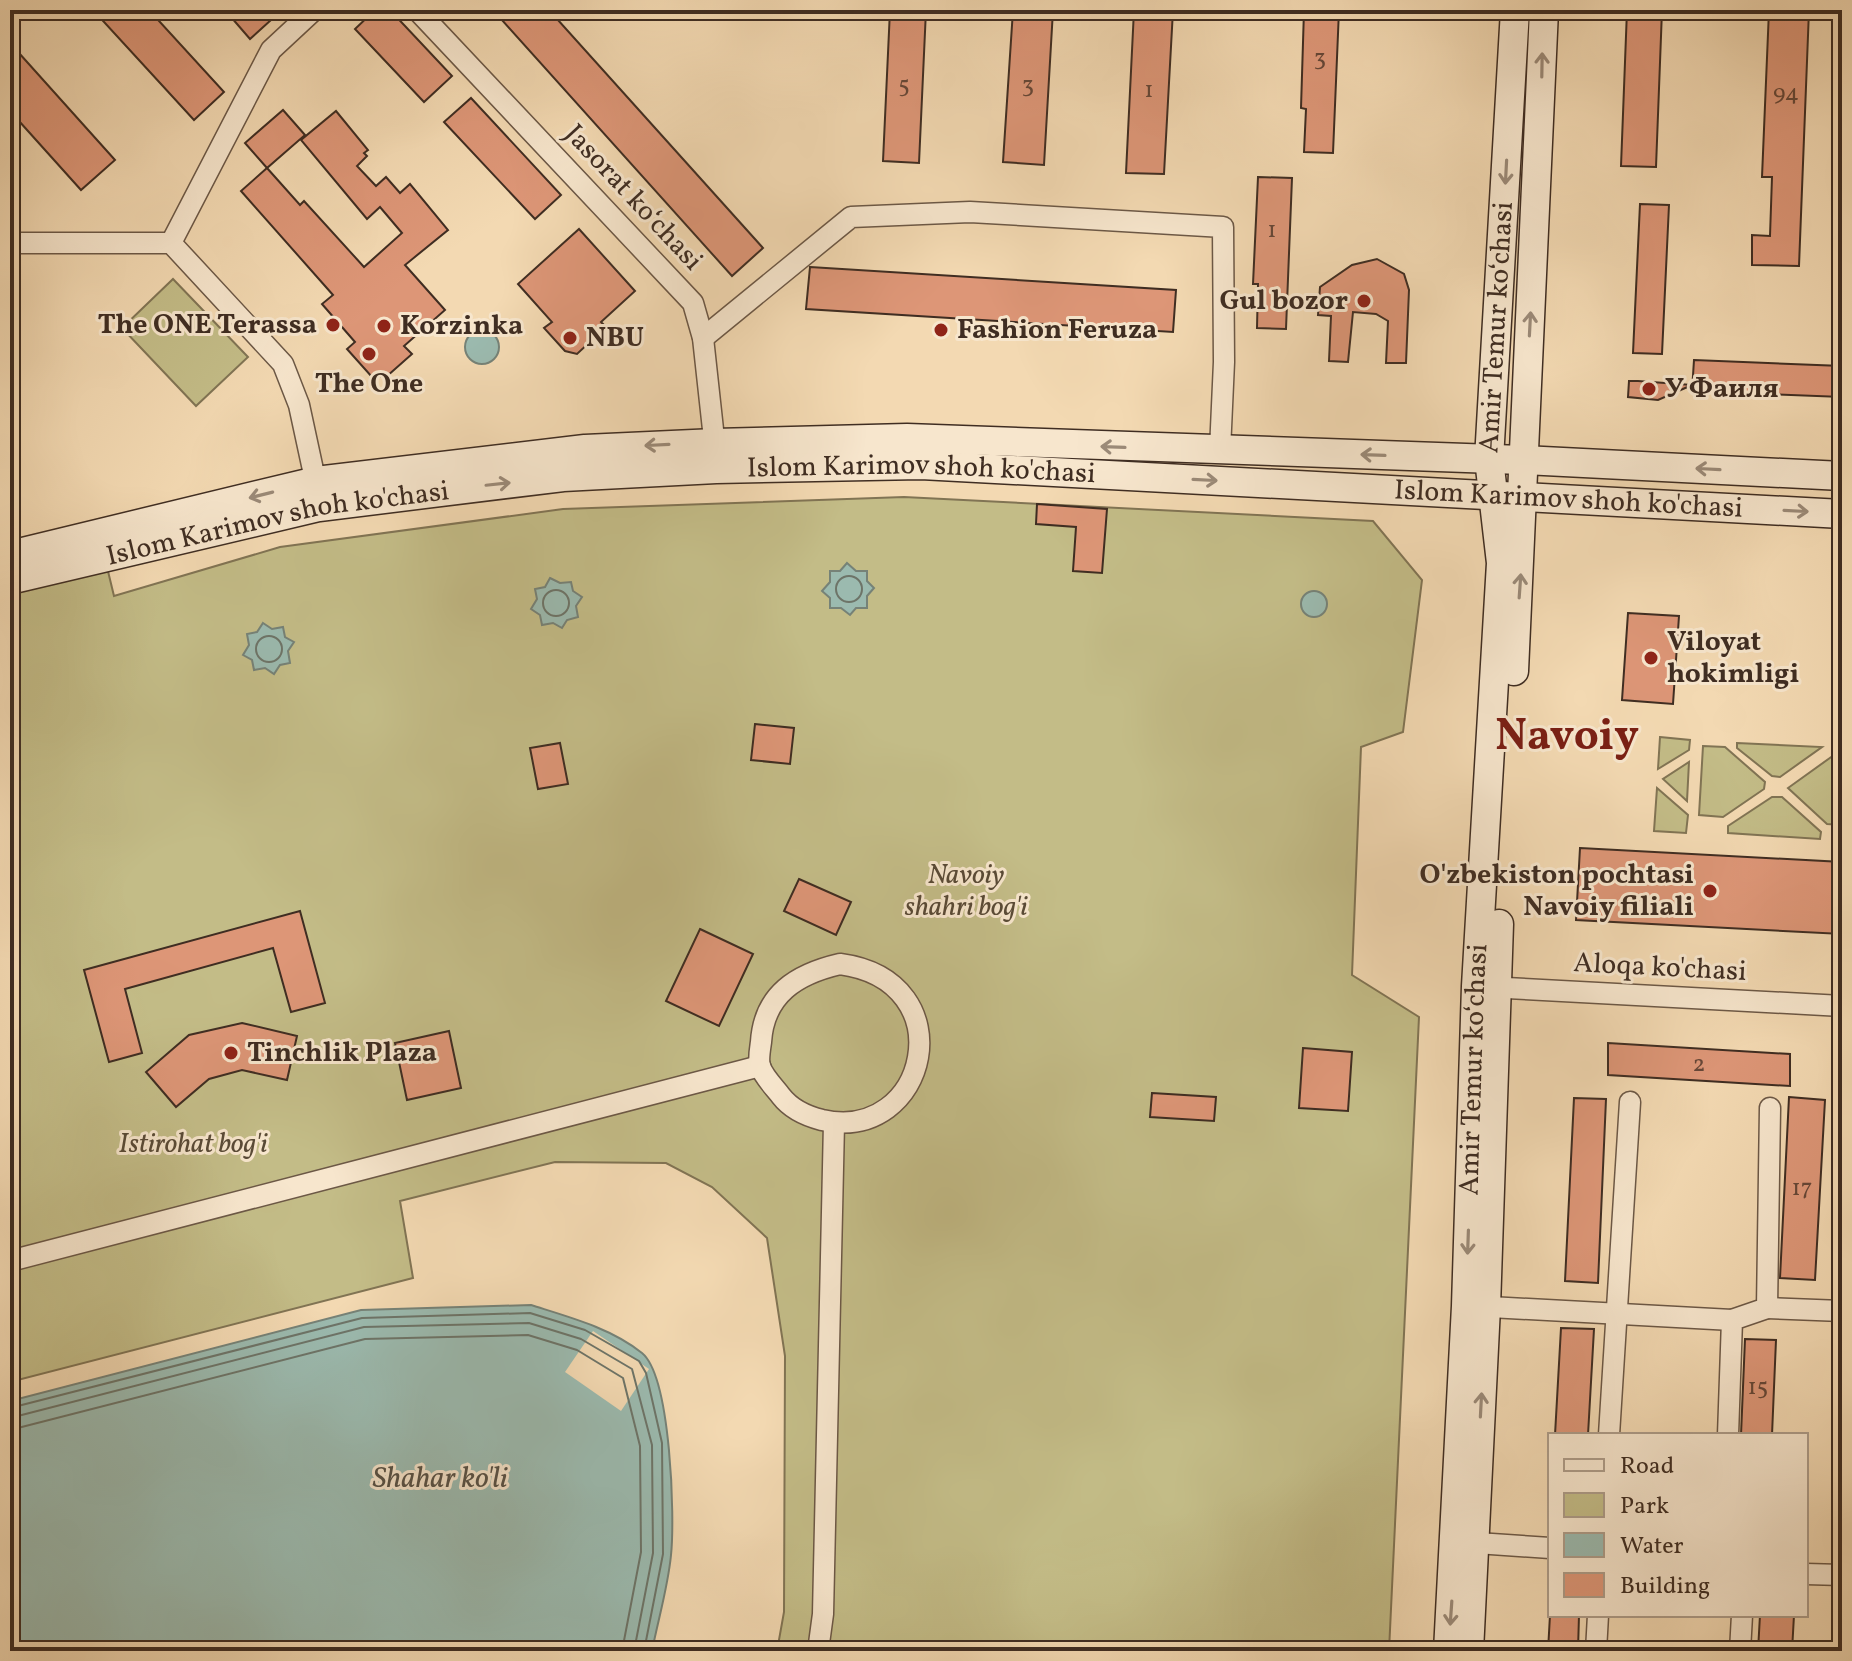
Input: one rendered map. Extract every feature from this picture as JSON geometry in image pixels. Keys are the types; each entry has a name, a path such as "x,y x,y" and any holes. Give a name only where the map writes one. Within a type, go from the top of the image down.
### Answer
{"main road":[{"name":"Amir Temur ko‘chasi","path":"1469,1651 1465,1542 1501,563 1489,459 1515,10"},
{"name":"Amir Temur ko‘chasi","path":"1486,987 1521,572 1522,460 1541,141 1544,10"},
{"name":"Islom Karimov shoh ko'chasi","path":"716,456 907,438 1522,460 1842,476"},
{"name":"Islom Karimov shoh ko'chasi","path":"10,555 318,494 585,449 1842,514"},
{"name":"Islom Karimov shoh ko'chasi","path":"10,580 318,494"},
{"name":"Amir Temur ko‘chasi","path":"1448,1651 1465,1542"}],"street":[{"path":"171,243 271,50 314,10"},
{"name":"Jasorat ko‘chasi","path":"417,10 693,303 703,338 716,456"},
{"path":"703,338 851,217 970,212 1223,227 1224,362 1220,450"},
{"path":"10,243 171,243 283,364 299,405 318,494"},
{"path":"840,964 876,973 894,986 916,1015 920,1040 917,1066 906,1089 886,1109 860,1119 834,1123 789,1106 760,1066 764,1017 781,992 807,972 840,964"},
{"name":"Aloqa ko'chasi","path":"1486,987 1842,1006"},
{"path":"10,1261 760,1066"},
{"path":"1609,1433 1630,1102"},
{"path":"1767,1308 1770,1108"},
{"path":"818,1651 823,1614 834,1123"},
{"path":"1476,1306 1617,1311 1732,1320 1767,1308 1842,1311"},
{"path":"1728,1433 1732,1320"},
{"path":"1465,1542 1548,1548"},
{"path":"1808,1574 1842,1575"},
{"path":"1596,1651 1598,1617"},
{"path":"1740,1651 1742,1617"}],"green space":[{"path":"173,279 248,357 196,406 122,328"},
{"name":"Navoiy shahri bog'i","path":"904,497 1373,521 1422,580 1403,732 1361,747 1352,975 1419,1017 1389,1651 777,1651 784,1612 785,1356 767,1238 712,1187 666,1163 555,1162 400,1201 413,1278 10,1382 10,587 106,563 114,596 280,547 563,509"},
{"path":"1660,737 1690,740 1689,750 1658,769"},
{"path":"1737,743 1822,747 1780,777 1772,776 1737,748"},
{"path":"1703,746 1725,747 1765,782 1764,789 1723,817 1699,815"},
{"path":"1834,755 1842,756 1842,825 1827,824 1788,788"},
{"path":"1689,762 1687,801 1663,779"},
{"path":"1657,788 1688,815 1686,833 1654,831"},
{"path":"1772,797 1782,797 1821,832 1820,839 1728,833 1728,826"}],"water":[{"path":"482,330 494,335 499,347 494,359 482,364 470,359 465,347 470,335"},
{"path":"847,563 856,571 867,571 867,581 874,588 867,596 867,608 856,608 850,615 841,608 830,608 830,598 822,591 830,582 830,571 840,571"},
{"path":"550,578 560,583 571,582 573,591 582,597 576,606 578,617 567,620 562,628 553,623 542,625 540,615 531,609 537,599 535,589 545,587"},
{"path":"1314,591 1323,595 1327,604 1323,613 1314,617 1305,613 1301,604 1305,595"},
{"path":"263,623 272,629 283,627 285,637 294,642 288,651 290,663 280,665 274,674 265,668 254,670 252,660 243,655 249,645 247,634 257,632"},
{"name":"Shahar ko'li","path":"531,1305 589,1324 617,1337 642,1353 652,1367 669,1449 672,1537 670,1567 652,1651 10,1651 10,1401 361,1310"}],"pier":[{"path":"593,1331 649,1369 621,1411 565,1372"}],"building":[{"path":"93,10 149,10 224,92 194,120"},
{"path":"239,10 282,10 250,39 231,17"},
{"path":"375,10 390,10 452,76 424,102 355,29"},
{"path":"493,10 549,10 763,248 732,276"},
{"path":"890,10 926,10 919,163 883,161"},
{"path":"1013,10 1053,10 1044,165 1003,162"},
{"path":"1134,10 1173,10 1164,174 1126,173"},
{"path":"1304,10 1339,10 1333,153 1304,152 1306,109 1301,108"},
{"path":"1627,10 1662,10 1656,167 1621,166"},
{"path":"1769,10 1809,10 1799,266 1752,265 1752,235 1770,236 1772,177 1762,177"},
{"path":"10,43 115,160 81,190 10,111"},
{"path":"471,98 561,195 535,219 444,122"},
{"path":"283,110 305,135 267,168 245,143"},
{"path":"336,111 368,150 364,153 367,156 357,166 376,186 386,177 400,193 410,184 448,230 405,265 445,310 404,346 412,354 386,377 372,377 347,349 355,342 322,304 333,295 241,191 267,168 300,205 304,201 364,267 402,233 380,207 367,219 301,140"},
{"path":"1258,177 1292,178 1286,329 1257,328 1258,284 1253,284"},
{"path":"1640,204 1669,205 1662,354 1633,353"},
{"path":"579,229 635,291 601,322 606,327 577,354 565,351 544,328 552,322 518,284"},
{"name":"Gul bozor","path":"1377,259 1404,274 1409,290 1406,363 1386,363 1388,321 1376,314 1353,312 1348,362 1329,361 1331,316 1318,315 1320,287 1352,265"},
{"path":"810,267 1176,290 1173,332 806,309"},
{"path":"1694,360 1842,366 1842,397 1692,391"},
{"name":"У Фаиля","path":"1629,381 1692,385 1658,400 1628,397"},
{"path":"1037,504 1107,509 1102,573 1073,571 1076,527 1036,524"},
{"name":"Viloyat hokimligi","path":"1628,613 1679,616 1673,704 1622,700"},
{"path":"755,724 794,728 790,764 751,760"},
{"path":"560,743 568,784 538,789 530,748"},
{"name":"O'zbekiston pochtasi Navoiy filiali","path":"1580,848 1842,862 1842,934 1576,920"},
{"path":"799,879 851,902 836,935 784,911"},
{"path":"300,911 325,1003 291,1012 273,948 125,989 142,1053 109,1062 84,970"},
{"path":"700,929 753,954 719,1026 666,1001"},
{"name":"Tinchlik Plaza","path":"242,1023 297,1036 287,1080 242,1070 209,1079 176,1107 146,1072 189,1035"},
{"path":"449,1031 461,1088 407,1100 395,1043"},
{"path":"1608,1043 1790,1054 1790,1086 1608,1075"},
{"path":"1303,1048 1352,1052 1348,1111 1299,1108"},
{"path":"1152,1093 1216,1097 1214,1121 1150,1117"},
{"path":"1789,1097 1825,1100 1815,1280 1780,1278"},
{"path":"1574,1098 1606,1099 1598,1283 1565,1281"},
{"path":"1561,1328 1594,1329 1588,1433 1555,1433"},
{"path":"1745,1339 1776,1340 1772,1433 1741,1433"},
{"path":"1550,1617 1579,1617 1578,1651 1548,1651"},
{"path":"1760,1617 1794,1617 1792,1651 1758,1651"}],"place":[{"name":"Gul bozor","path":"1364,301"},
{"name":"The ONE Terassa","path":"333,325"},
{"name":"Korzinka","path":"384,326"},
{"name":"Fashion Feruza","path":"941,330"},
{"name":"NBU","path":"570,338"},
{"name":"The One","path":"369,354"},
{"name":"У Фаиля","path":"1649,389"},
{"name":"Viloyat hokimligi","path":"1651,658"},
{"name":"O'zbekiston pochtasi Navoiy filiali","path":"1710,891"},
{"name":"Tinchlik Plaza","path":"231,1053"}],"district":[{"name":"Navoiy","path":"1567,737"}],"park label":[{"name":"Istirohat bog'i","path":"193,1144"}]}
